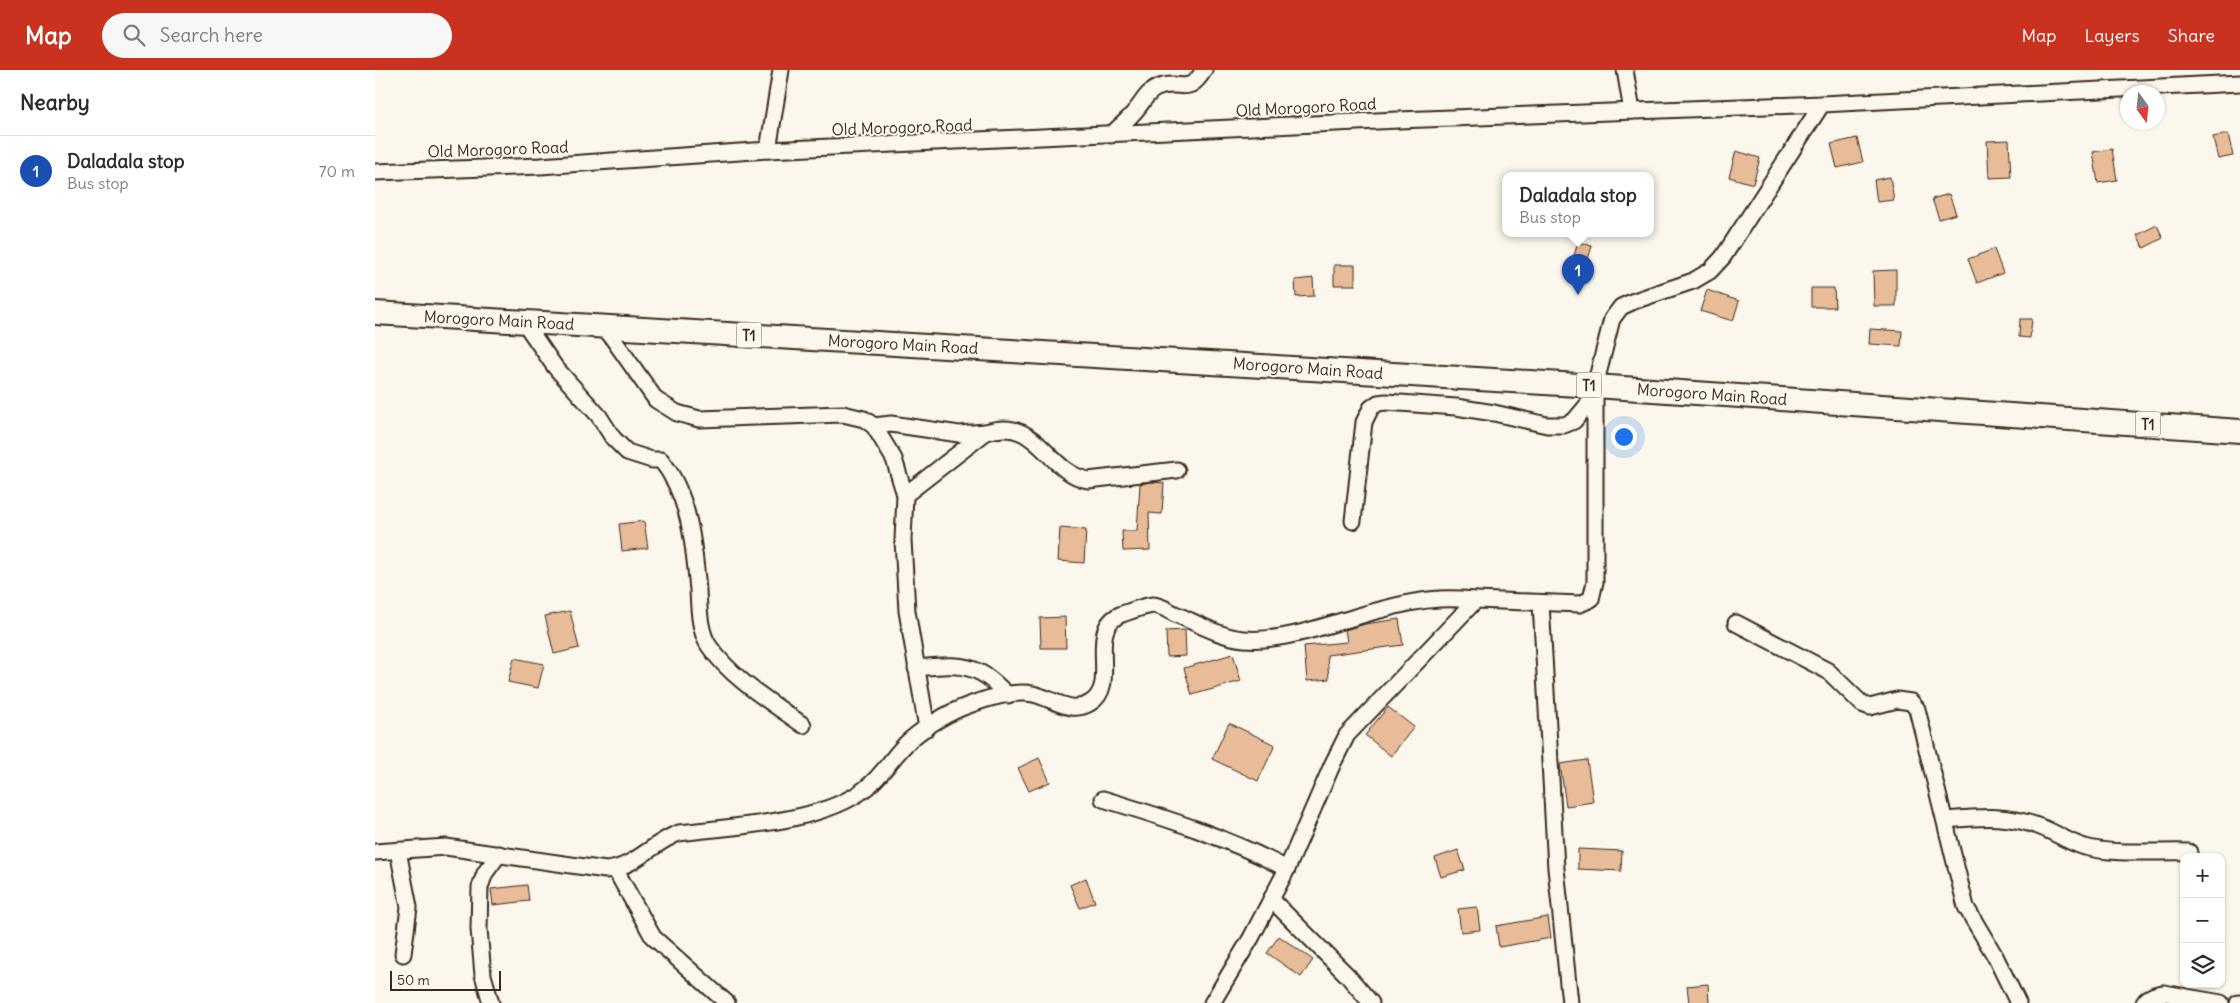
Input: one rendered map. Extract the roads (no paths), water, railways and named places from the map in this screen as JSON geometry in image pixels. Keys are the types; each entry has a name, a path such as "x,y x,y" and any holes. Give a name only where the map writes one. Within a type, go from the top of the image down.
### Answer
{"highway":[{"name":"Morogoro Main Road","path":"375,313 2240,431"}],"street":[{"path":"768,150 781,70"},
{"path":"1111,135 1136,111 1145,97 1157,88 1173,85 1190,86 1197,82 1204,70"},
{"path":"1625,70 1632,111"},
{"name":"Old Morogoro Road","path":"375,172 539,166 768,150 1398,120 1822,104 2240,83"},
{"path":"375,852 446,847 606,870 625,866 666,838 679,833 765,823 829,810 867,788 909,740 969,705 1008,695 1032,694 1068,707 1080,708 1092,702 1102,687 1105,661 1103,642 1107,625 1119,615 1155,605 1222,633 1244,639 1252,639 1270,638 1382,610 1439,599 1581,604 1591,599 1595,582 1595,391 1612,319 1621,308 1693,281 1710,271 1723,257 1822,104"},
{"path":"524,322 555,367 599,416 613,438 627,452 652,460 661,460 668,467 685,504 695,563 702,629 709,646 748,686 803,725"},
{"path":"604,326 655,400 677,413 699,419 843,414 864,419 874,426 894,459 905,494 903,540 905,575 916,668 927,728"},
{"path":"1353,521 1364,422 1371,408 1378,403 1404,402 1456,407 1555,425 1574,421 1595,391"},
{"path":"874,426 891,424 959,434 986,432 995,429 1023,432 1039,443 1053,459 1079,479 1088,480 1177,470"},
{"path":"905,494 986,432"},
{"path":"1212,1003 1287,869 1347,735 1476,600"},
{"path":"1541,603 1556,868 1570,1003"},
{"path":"1736,623 1828,671 1862,704 1870,707 1897,700 1911,702 1917,709 1966,906 2005,974 2018,1003"},
{"path":"916,668 948,666 968,668 981,673 1008,695"},
{"path":"1103,800 1152,813 1248,848 1287,869"},
{"path":"1945,820 1995,816 2011,818 2043,828 2085,847 2104,850 2189,852"},
{"path":"398,851 409,907 403,954"},
{"path":"491,1003 483,975 479,928 480,887 485,873 499,854"},
{"path":"615,869 653,938 727,1003"},
{"path":"1271,899 1347,975 1371,1003"},
{"path":"2144,1003 2146,999 2155,994 2164,993 2221,1003"}],"place":[{"name":"Daladala stop","path":"1578,295"}]}
